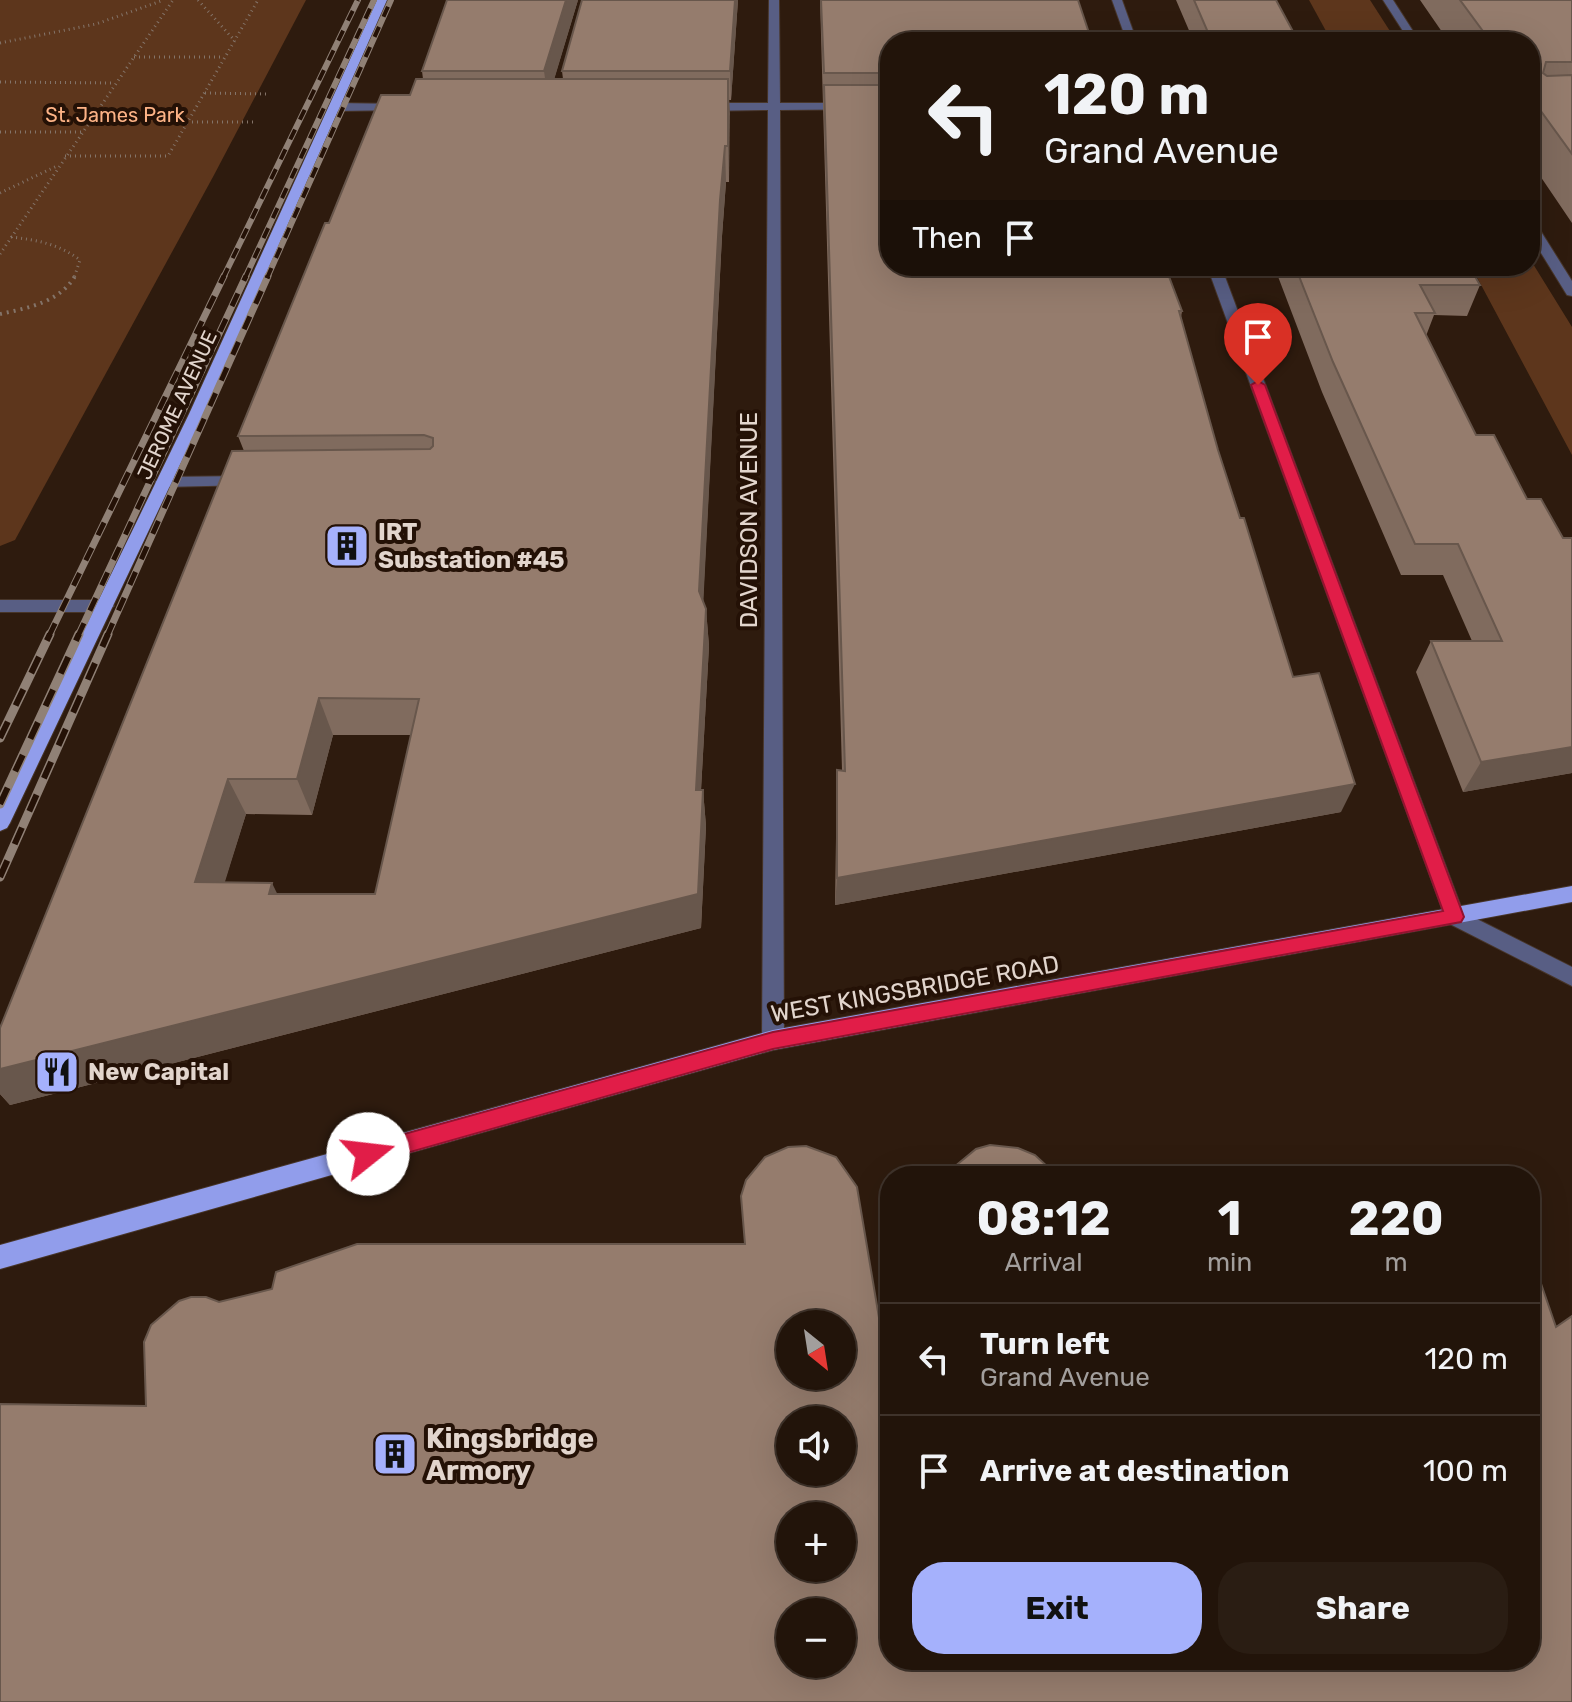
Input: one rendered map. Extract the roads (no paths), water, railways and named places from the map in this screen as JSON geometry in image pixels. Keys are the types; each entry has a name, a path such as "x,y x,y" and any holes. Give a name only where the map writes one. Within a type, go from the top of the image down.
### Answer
{"main road":[{"name":"JEROME AVENUE","path":"0,823 163,482 337,107 382,0"},
{"name":"WEST KINGSBRIDGE ROAD","path":"0,1257 773,1040 1572,894"}],"street":[{"name":"DAVIDSON AVENUE","path":"773,1040 774,0"},
{"path":"1117,0 1128,32"},
{"path":"1388,0 1409,32"},
{"path":"689,107 880,106"},
{"path":"337,107 421,108"},
{"path":"1540,241 1572,292"},
{"path":"1218,276 1455,917 1572,977"},
{"path":"163,482 268,481"},
{"path":"0,606 105,606"}],"railway":[{"path":"223,278 358,0"},
{"path":"245,278 374,0"},
{"path":"267,278 391,0"},
{"path":"49,636 224,276"},
{"path":"78,636 246,276"},
{"path":"107,636 268,276"},
{"path":"0,738 50,634"},
{"path":"0,804 79,634"},
{"path":"0,877 108,634"}],"place":[{"name":"IRT Substation #45","path":"347,546"},
{"name":"New Capital","path":"57,1072"},
{"name":"Kingsbridge Armory","path":"395,1454"}],"park label":[{"name":"St. James Park","path":"115,115"}]}
